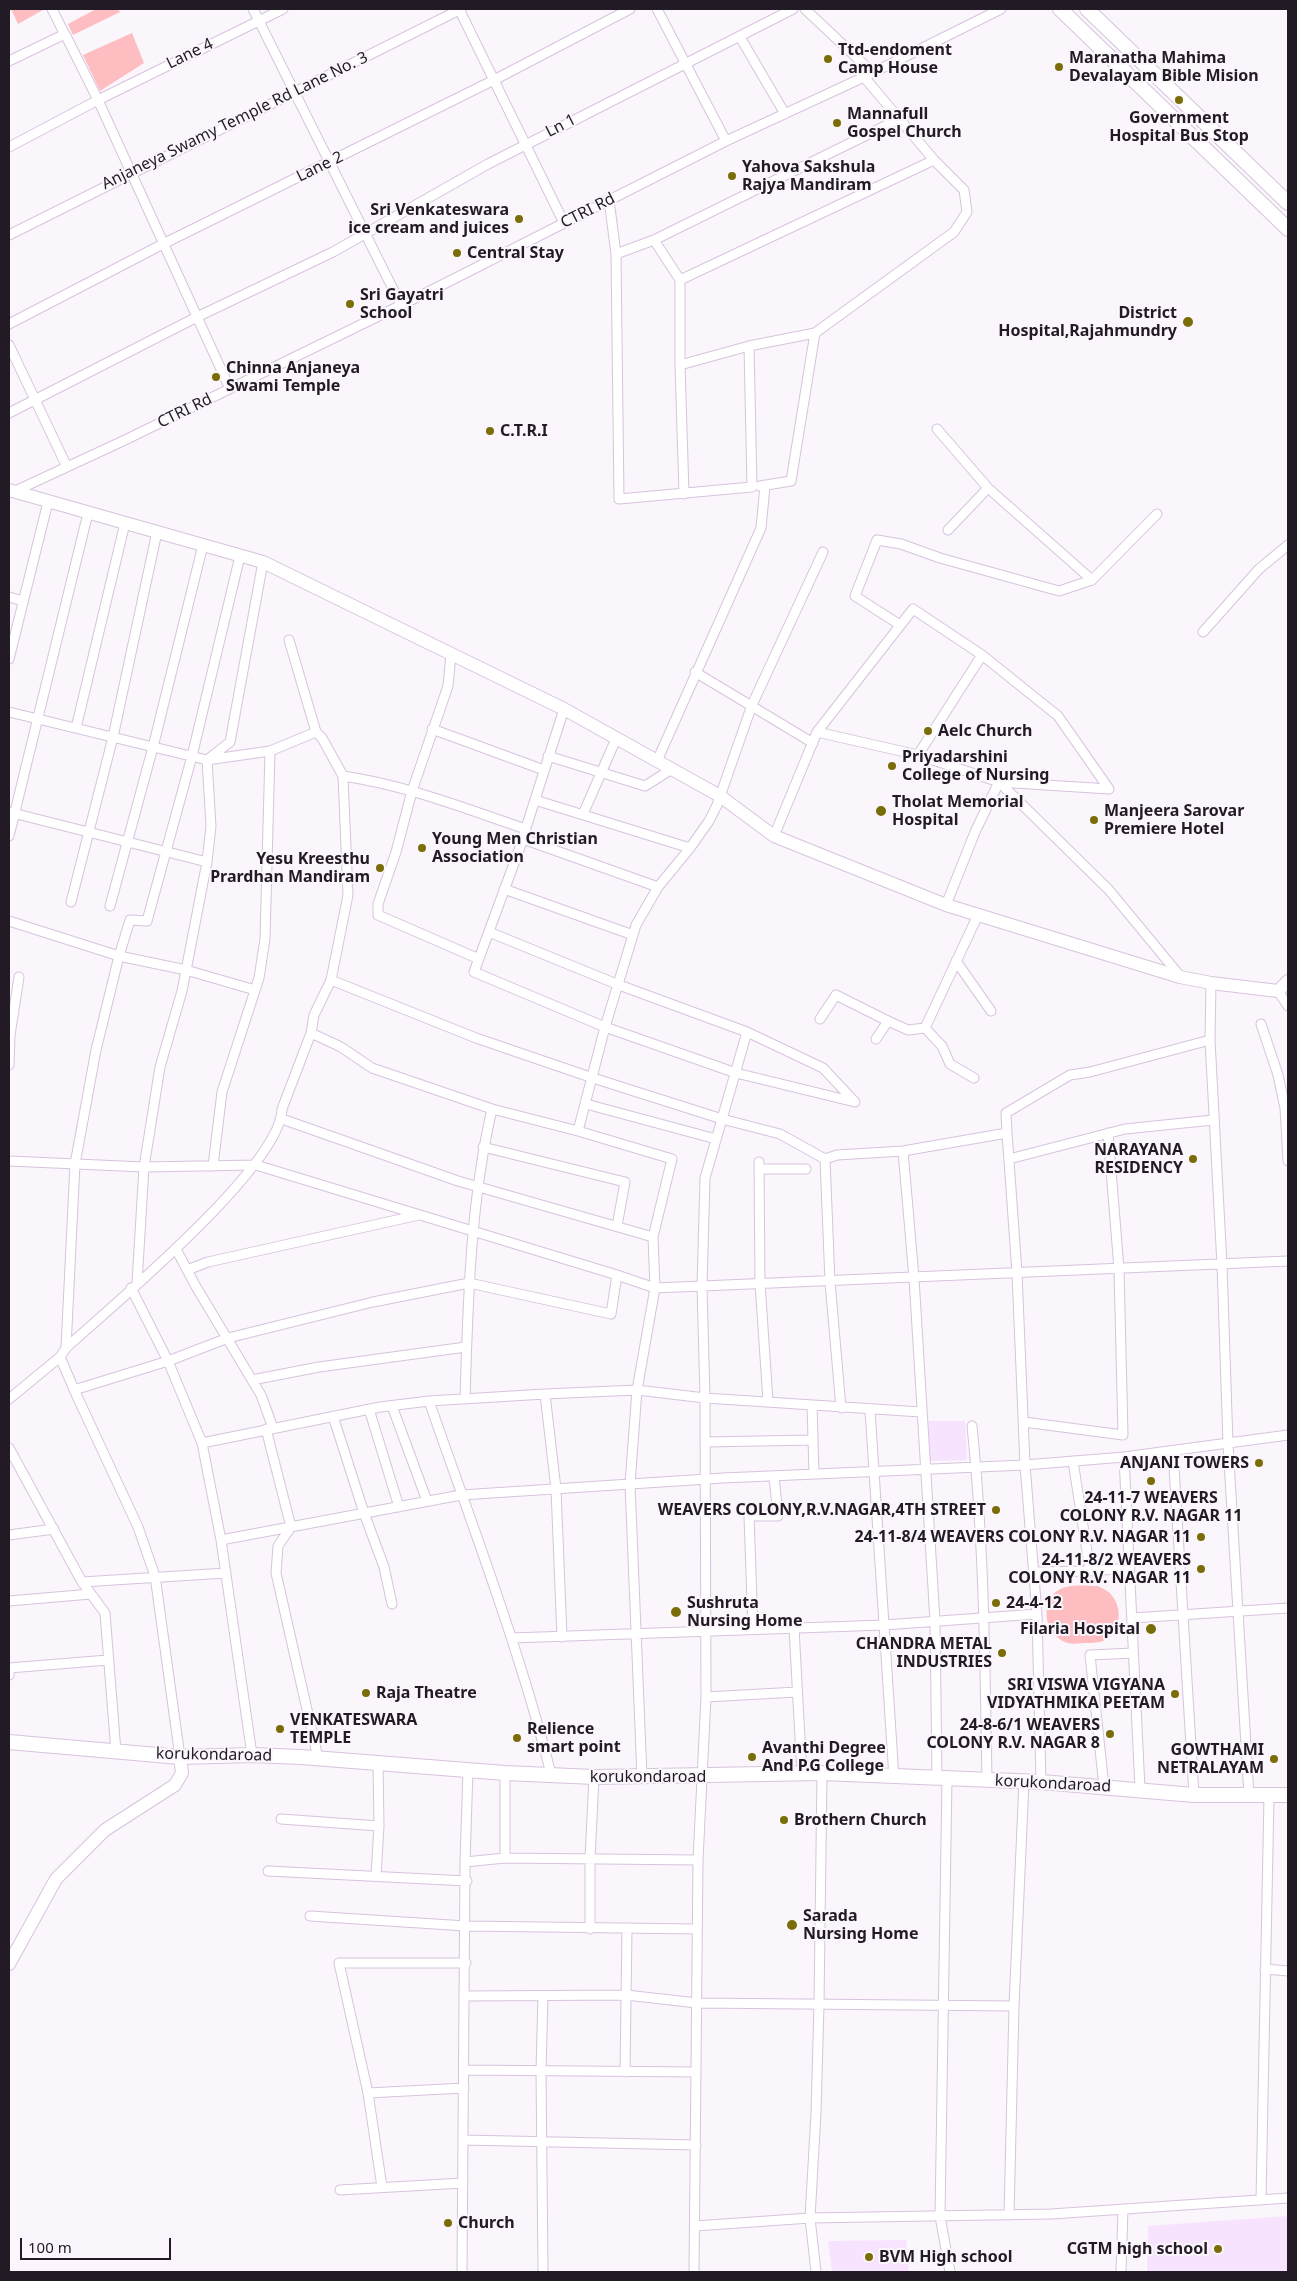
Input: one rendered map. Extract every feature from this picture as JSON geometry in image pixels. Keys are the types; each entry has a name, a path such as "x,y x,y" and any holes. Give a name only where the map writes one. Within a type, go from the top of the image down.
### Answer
{"main road":[{"path":"1060,9 1288,229"},
{"path":"1087,9 1288,203"},
{"name":"korukondaroad","path":"9,1742 180,1757 252,1755 318,1758 594,1778 822,1774 1041,1782 1194,1795 1288,1795"}],"street":[{"path":"52,9 98,100 230,389"},
{"path":"253,9 401,305"},
{"name":"Lane 4","path":"9,147 98,100 282,9"},
{"path":"460,9 564,223"},
{"name":"Anjaneya Swamy Temple Rd Lane No. 3","path":"9,234 460,9"},
{"name":"Lane 2","path":"9,324 163,244 494,80 630,9"},
{"path":"657,9 726,141"},
{"name":"Ln 1","path":"9,413 333,252 526,144 794,9"},
{"path":"680,366 749,346 815,332 954,232 967,212 964,190 934,160 899,119 868,75 805,9"},
{"name":"CTRI Rd","path":"11,491 67,467 230,389 726,141 868,75 1001,9"},
{"path":"9,61 65,36"},
{"path":"740,37 785,114"},
{"path":"616,254 654,240 899,119"},
{"path":"680,280 934,160"},
{"path":"609,200 616,254 619,499 791,482 815,332"},
{"path":"654,240 680,280 680,366 684,494"},
{"path":"9,345 33,400 67,467"},
{"path":"749,346 752,487"},
{"path":"937,428 988,488 1092,580"},
{"path":"657,761 695,672 761,528 765,486"},
{"path":"948,530 988,488"},
{"path":"11,491 264,562 564,709 720,796 774,836 946,905 1180,977 1211,983 1278,990 1288,981"},
{"path":"9,659 48,502"},
{"path":"9,836 12,813 38,719 88,513"},
{"path":"900,626 855,596 877,540 901,544 940,558 1058,591 1092,580 1158,514"},
{"path":"76,728 125,523"},
{"path":"71,902 113,737 157,532"},
{"path":"110,906 153,747 203,545"},
{"path":"1203,632 1260,570 1288,545"},
{"path":"578,1131 605,1027 636,925 658,887 709,821 720,796 752,706 823,552"},
{"path":"66,1348 75,1164 96,1050 118,956 130,920 147,921 192,756 240,556"},
{"path":"207,760 230,742 264,562"},
{"path":"9,598 23,601"},
{"path":"774,836 817,732 913,608 982,656 1058,716 1109,788 998,782 918,755 817,732"},
{"path":"9,1399 60,1357 66,1348 176,1249 256,1165 282,1119 282,1109 310,1033 314,1015 331,980 348,895 343,776 322,738 316,732 289,640"},
{"path":"451,654 448,686 412,791 396,852 378,904 378,914 479,959"},
{"path":"918,755 982,656"},
{"path":"695,672 814,742"},
{"path":"488,932 619,985 747,1032 823,1068 855,1102 736,1073 605,1027 474,972 488,932 523,839 564,709"},
{"path":"9,712 207,760 270,751 316,732"},
{"path":"432,730 544,770"},
{"path":"583,814 616,739"},
{"path":"213,1166 222,1092 255,990 265,939 270,751"},
{"path":"548,756 645,786 672,769"},
{"path":"207,760 212,826 186,971 160,1067 144,1167 134,1286 202,1443 221,1540 252,1755"},
{"path":"343,776 369,780 412,791 526,829"},
{"path":"946,905 974,832 998,782"},
{"path":"998,782 1109,890 1180,977"},
{"path":"535,800 690,848"},
{"path":"12,813 127,844 207,862"},
{"path":"523,839 658,887"},
{"path":"504,889 633,935"},
{"path":"925,1028 978,915"},
{"path":"9,921 118,956 186,971 255,990"},
{"path":"956,961 992,1011"},
{"path":"9,1065 10,1035 19,977"},
{"path":"331,980 476,1038 722,1119 780,1134 825,1158 838,1155 903,1151 1007,1133"},
{"path":"1211,983 1210,1040 1222,1265 1228,1444 1249,1796"},
{"path":"1278,990 1288,1006"},
{"path":"820,1020 836,995 888,1022 908,1030 925,1028"},
{"path":"876,1039 888,1022"},
{"path":"1261,1024 1278,1075 1285,1108 1288,1161"},
{"path":"925,1028 942,1046 950,1064 974,1078"},
{"path":"694,2272 698,1860 706,1697 705,1398 702,1286 704,1178 747,1032"},
{"path":"310,1033 341,1048 372,1068 492,1109 578,1131 672,1159 652,1237 655,1288 637,1390 630,1484 642,1776"},
{"path":"1041,1782 1038,1614 1025,1465 1018,1273 1006,1114 1070,1076 1210,1040"},
{"path":"586,1104 716,1139"},
{"path":"464,1399 472,1231 483,1147 492,1109"},
{"path":"282,1119 478,1187 652,1237"},
{"path":"1009,1159 1125,1129 1213,1120"},
{"path":"1024,1422 1123,1435 1119,1269 1108,1133"},
{"path":"483,1147 626,1182 617,1226"},
{"path":"903,1151 914,1278 924,1470 935,1621 942,1778 940,2216 950,2272"},
{"path":"825,1158 830,1282 840,1408"},
{"path":"9,1161 144,1167 256,1165 617,1274 655,1288 1288,1261"},
{"path":"768,1401 760,1283 759,1165 806,1169"},
{"path":"187,1270 208,1262 420,1215"},
{"path":"176,1249 261,1395 291,1527 278,1546 276,1573 318,1758"},
{"path":"74,1390 168,1361 228,1338 373,1302 469,1283 611,1314 617,1274"},
{"path":"252,1380 319,1367 466,1347"},
{"path":"9,1964 56,1879 104,1830 175,1785 182,1773 155,1576 138,1527 60,1357"},
{"path":"202,1443 369,1409 429,1401 637,1390 705,1398 921,1412"},
{"path":"545,1394 556,1489 562,1637"},
{"path":"429,1401 512,1638 534,1709 550,1774"},
{"path":"812,1405 814,1474"},
{"path":"392,1406 427,1501"},
{"path":"369,1409 399,1507"},
{"path":"870,1410 894,1778"},
{"path":"333,1416 364,1513 384,1567 392,1604"},
{"path":"972,1426 984,1617 987,1781"},
{"path":"221,1540 461,1495 705,1479 1025,1465 1124,1457 1288,1435"},
{"path":"704,1442 813,1440"},
{"path":"9,1448 12,1464 54,1529 82,1582 105,1613 116,1752"},
{"path":"1173,1451 1194,1795"},
{"path":"1124,1457 1140,1789"},
{"path":"1072,1461 1090,1571"},
{"path":"753,1629 750,1516 778,1516 774,1476"},
{"path":"9,1535 54,1529"},
{"path":"1034,1572 1130,1568"},
{"path":"82,1582 226,1573"},
{"path":"9,1601 91,1594"},
{"path":"1132,1618 1288,1608"},
{"path":"512,1638 884,1625 1038,1614"},
{"path":"794,1628 802,1774"},
{"path":"1104,1787 1090,1655 1134,1653"},
{"path":"9,1675 9,1668 108,1660"},
{"path":"706,1697 797,1692"},
{"path":"376,1876 379,1826 378,1763"},
{"path":"462,2272 467,1881 465,1862 468,1770"},
{"path":"505,1773 505,1858"},
{"path":"816,2272 810,2218 816,2113 819,2005 822,1774"},
{"path":"590,1929 590,1859 594,1778"},
{"path":"1009,2215 1014,2006 1024,1782"},
{"path":"1261,2200 1269,1796"},
{"path":"281,1819 379,1826"},
{"path":"465,1862 505,1858 698,1860"},
{"path":"268,1871 467,1881"},
{"path":"310,1916 466,1926 697,1929"},
{"path":"625,2072 627,1929"},
{"path":"382,2187 368,2093 339,1963 466,1963"},
{"path":"1266,1969 1288,1971"},
{"path":"465,1996 626,1995 697,2003 1014,2006"},
{"path":"543,1996 541,2071 543,2272"},
{"path":"464,2070 696,2072"},
{"path":"368,2093 464,2088"},
{"path":"463,2140 696,2145"},
{"path":"340,2190 463,2183"},
{"path":"694,2226 810,2218 1051,2214 1288,2198"},
{"path":"1121,2272 1123,2209"}],"shaded area":[{"path":"11,9 43,9 43,10 18,24"},
{"path":"96,9 118,9 120,12 73,35 68,24"},
{"path":"132,33 144,63 100,91 83,55"},
{"path":"928,1421 965,1421 967,1460 930,1461"},
{"path":"1098,1586 1112,1595 1118,1610 1118,1623 1112,1635 1100,1642 1094,1643 1076,1644 1059,1639 1051,1631 1048,1624 1048,1603 1052,1597 1056,1592 1067,1587"},
{"name":"CGTM high school","path":"1288,2216 1288,2272 1147,2272 1148,2226"},
{"name":"BVM High school","path":"906,2240 909,2272 832,2272 828,2241"}],"place":[{"name":"Ttd-endoment Camp House","path":"828,59"},
{"name":"Maranatha Mahima Devalayam Bible Mision","path":"1059,67"},
{"name":"Government Hospital Bus Stop","path":"1179,100"},
{"name":"Mannafull Gospel Church","path":"837,123"},
{"name":"Yahova Sakshula Rajya Mandiram","path":"732,176"},
{"name":"Sri Venkateswara ice cream and juices","path":"519,219"},
{"name":"Central Stay","path":"457,253"},
{"name":"Sri Gayatri School","path":"350,304"},
{"name":"District Hospital,Rajahmundry","path":"1188,322"},
{"name":"Chinna Anjaneya Swami Temple","path":"216,377"},
{"name":"C.T.R.I","path":"490,431"},
{"name":"Aelc Church","path":"928,731"},
{"name":"Priyadarshini College of Nursing","path":"892,766"},
{"name":"Tholat Memorial Hospital","path":"881,811"},
{"name":"Manjeera Sarovar Premiere Hotel","path":"1094,820"},
{"name":"Young Men Christian Association","path":"422,848"},
{"name":"Yesu Kreesthu Prardhan Mandiram","path":"380,868"},
{"name":"NARAYANA RESIDENCY","path":"1193,1159"},
{"name":"ANJANI TOWERS","path":"1259,1463"},
{"name":"24-11-7 WEAVERS COLONY R.V. NAGAR 11","path":"1151,1481"},
{"name":"WEAVERS COLONY,R.V.NAGAR,4TH STREET","path":"996,1510"},
{"name":"24-11-8/4 WEAVERS COLONY R.V. NAGAR 11","path":"1201,1537"},
{"name":"24-11-8/2 WEAVERS COLONY R.V. NAGAR 11","path":"1201,1569"},
{"name":"24-4-12","path":"996,1603"},
{"name":"Sushruta Nursing Home","path":"676,1612"},
{"name":"Filaria Hospital","path":"1151,1629"},
{"name":"CHANDRA METAL INDUSTRIES","path":"1002,1653"},
{"name":"Raja Theatre","path":"366,1693"},
{"name":"SRI VISWA VIGYANA VIDYATHMIKA PEETAM","path":"1175,1694"},
{"name":"VENKATESWARA TEMPLE","path":"280,1729"},
{"name":"24-8-6/1 WEAVERS COLONY R.V. NAGAR 8","path":"1110,1734"},
{"name":"Relience smart point","path":"517,1738"},
{"name":"Avanthi Degree And P.G College","path":"752,1757"},
{"name":"GOWTHAMI NETRALAYAM","path":"1274,1759"},
{"name":"Brothern Church","path":"784,1820"},
{"name":"Sarada Nursing Home","path":"792,1925"},
{"name":"Church","path":"448,2223"},
{"name":"CGTM high school","path":"1218,2249"},
{"name":"BVM High school","path":"869,2257"}]}
